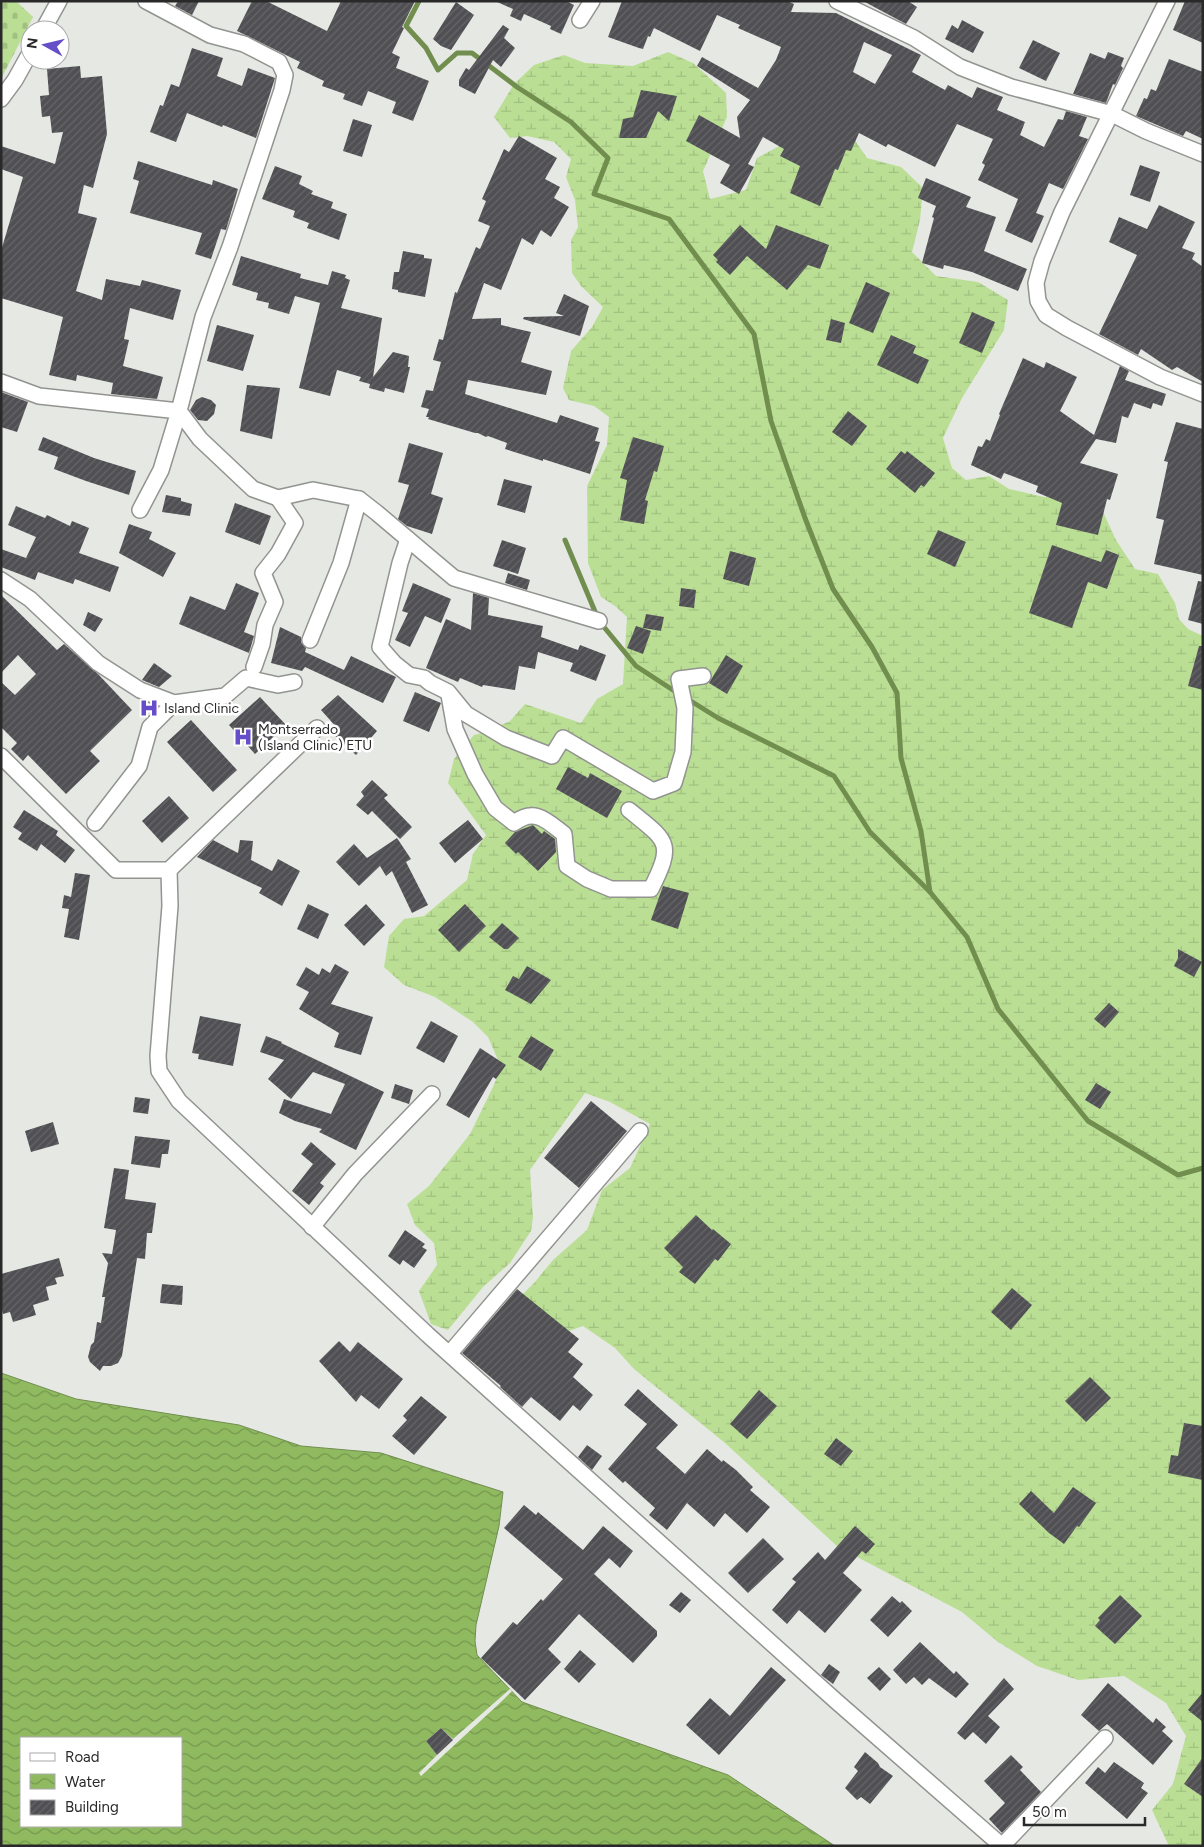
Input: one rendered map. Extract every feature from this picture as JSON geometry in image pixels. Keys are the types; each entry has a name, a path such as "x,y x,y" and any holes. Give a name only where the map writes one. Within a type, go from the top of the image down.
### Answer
{"street":[{"path":"49,20 59,1"},
{"path":"140,510 161,470 179,411 202,317 233,238 282,90 284,74 279,62 244,44 210,35 146,1"},
{"path":"580,20 592,1"},
{"path":"837,1 914,38 960,67 1011,87 1112,114 1146,131 1203,154"},
{"path":"1167,1 1062,212 1042,261 1036,283 1038,301 1046,315 1160,377 1203,394"},
{"path":"1,99 21,70"},
{"path":"1,382 39,396 179,411 200,439 253,489 278,498 313,490 358,500 454,578 599,621"},
{"path":"254,667 262,644 265,625 275,602 263,573 278,554 295,523 278,498"},
{"path":"310,640 341,563 358,500"},
{"path":"408,539 400,563 380,647 394,663 409,675 424,678 448,692 466,714 506,738 552,756 563,738 653,790 674,783 683,752 685,708 679,679 703,676"},
{"path":"1,580 30,599 98,663 140,690 174,703 225,696 246,678 278,685 294,682"},
{"path":"448,692 454,729 475,774 494,808 514,823 527,816 541,817 564,834 568,866 587,879 610,889 651,889 663,866 665,844 658,833 629,810"},
{"path":"95,823 139,766 150,727 174,703"},
{"path":"1,756 116,870 169,870 317,728"},
{"path":"169,870 170,906 158,1056 160,1071 179,1101 188,1111 428,1335 836,1701 1002,1846 1105,1738"},
{"path":"312,1227 355,1174 432,1094"},
{"path":"450,1353 640,1130"}],"green space":[{"path":"1,1 16,1 33,17 31,20 20,20 20,42 1,79"},
{"path":"668,52 693,63 726,93 727,117 703,171 710,199 746,190 757,158 783,144 843,123 867,158 901,167 923,188 920,220 912,252 936,276 978,282 1008,300 1004,330 962,398 943,438 952,468 966,480 989,476 1009,489 1044,497 1071,495 1103,512 1116,540 1135,569 1158,574 1175,603 1179,619 1188,629 1203,636 1203,1846 1169,1846 1152,1810 1173,1784 1186,1736 1166,1703 1124,1676 1078,1680 1037,1666 998,1642 962,1612 838,1547 725,1443 634,1369 615,1348 583,1326 569,1331 535,1352 481,1336 534,1283 553,1260 587,1230 602,1190 630,1168 650,1124 610,1102 585,1093 530,1170 533,1217 531,1231 510,1263 483,1287 448,1330 431,1324 419,1291 437,1265 434,1243 415,1225 407,1204 429,1186 470,1134 501,1067 488,1037 473,1022 435,997 404,985 384,967 389,936 404,919 424,916 467,880 473,854 486,835 448,783 454,759 474,735 489,731 510,721 525,704 581,723 597,699 623,684 627,617 601,597 588,563 587,486 607,445 609,417 594,406 569,400 563,388 571,351 592,327 603,307 581,286 572,273 571,240 578,227 575,200 566,177 571,159 554,142 527,136 510,138 494,117 514,84 534,65 564,55 585,63 633,66"}],"water":[{"path":"1,1373 76,1399 239,1425 301,1446 381,1453 503,1492 499,1526 476,1625 475,1641 477,1655 522,1702 728,1775 835,1846 1,1846"}],"pier":[{"path":"510,1689 512,1691 502,1701 421,1776 419,1773 437,1755 426,1741 441,1728 453,1739"}],"building":[{"path":"178,1 199,1 192,15 175,6"},
{"path":"252,1 266,1 327,31 341,1 415,1 392,53 400,57 396,68 429,81 413,121 392,113 396,102 368,91 362,106 343,99 345,94 322,86 324,81 297,68 300,62 237,31"},
{"path":"495,1 566,1 574,5 561,34 550,29 551,26 524,14 521,21 510,16 513,9"},
{"path":"622,1 787,1 794,4 791,12 836,13 921,55 912,72 945,90 948,85 972,98 977,87 1003,97 997,110 1025,122 1020,135 1044,147 1058,119 1063,120 1066,111 1087,117 1079,136 1088,139 1063,189 1049,183 1036,213 1044,216 1032,243 1005,231 1018,199 978,180 985,165 982,163 993,139 957,124 935,167 888,144 886,147 859,133 851,151 846,150 838,170 835,169 820,206 790,193 800,166 780,156 784,149 763,137 748,164 754,167 739,194 720,183 730,165 686,141 699,115 740,138 737,117 750,100 697,66 702,57 758,88 776,60 781,47 738,28 740,25 717,15 700,51 654,28 650,37 648,36 643,49 608,37","holes":["864,42 892,55 875,84 853,72"]},
{"path":"863,1 908,1 917,7 906,24"},
{"path":"1185,1 1203,1 1203,43 1173,30"},
{"path":"456,2 474,15 451,50 441,46 433,39"},
{"path":"962,20 984,32 973,53 945,39 952,25 958,29"},
{"path":"503,25 509,29 504,38 515,48 501,67 493,60 475,94 459,86 459,80 466,68 469,70"},
{"path":"1033,40 1060,53 1046,81 1019,68"},
{"path":"192,48 223,58 217,76 242,86 248,68 275,78 256,138 187,113 176,142 150,132 160,105 163,106 171,84 179,87"},
{"path":"1108,52 1124,58 1121,66 1123,68 1115,85 1113,84 1106,103 1073,94 1090,53 1105,59"},
{"path":"1169,59 1203,72 1203,139 1186,131 1183,136 1136,116 1144,98 1147,99 1151,89 1156,91"},
{"path":"80,66 81,78 102,76 107,134 93,188 84,185 78,213 97,218 76,291 102,300 106,279 140,286 142,280 181,290 173,320 130,308 124,339 129,340 123,366 163,377 157,399 111,394 113,383 77,375 76,381 49,375 63,317 1,298 1,251 23,177 1,169 1,146 55,164 63,132 52,133 50,116 42,117 40,96 49,95 47,70 70,70 70,67"},
{"path":"641,90 677,96 669,121 658,111 646,138 619,138 623,119 633,117"},
{"path":"353,119 372,125 362,157 343,151"},
{"path":"519,136 557,158 545,179 560,187 554,198 569,207 551,237 541,230 533,245 522,238 501,290 484,283 472,319 501,318 501,325 531,332 521,362 552,371 546,395 468,380 465,394 557,423 560,415 599,428 595,441 600,442 590,474 505,449 507,443 428,419 429,417 426,417 429,409 421,407 426,390 433,391 441,362 433,360 439,339 443,340 455,292 457,293 476,247 480,249 490,226 478,221 486,201 482,199 504,149 509,152"},
{"path":"138,161 212,185 213,180 238,189 226,230 221,229 211,259 195,254 202,233 130,213 139,181 133,179"},
{"path":"1140,165 1160,172 1150,202 1130,195"},
{"path":"275,166 302,176 299,184 313,191 311,194 333,202 331,208 347,214 339,240 307,228 309,223 293,217 295,211 262,199"},
{"path":"926,178 971,197 966,207 996,217 984,251 1027,269 1018,291 972,272 944,265 943,269 922,263 936,206 918,198"},
{"path":"1159,205 1195,222 1182,248 1195,253 1192,259 1203,267 1203,382 1177,367 1172,370 1141,349 1138,355 1099,334 1137,255 1109,242 1119,217 1147,229"},
{"path":"740,225 766,249 776,225 829,245 820,269 808,265 787,290 747,256 730,275 716,262 718,260 713,255"},
{"path":"403,251 424,255 424,258 432,259 425,297 398,292 398,290 392,289 394,272 399,272"},
{"path":"241,256 301,274 300,278 328,285 332,271 346,275 345,278 350,280 341,308 382,318 373,377 393,352 409,356 408,367 410,367 404,393 385,388 384,392 369,388 370,384 359,381 361,377 337,370 330,396 299,388 320,303 295,296 289,314 268,308 269,303 256,300 258,293 232,285"},
{"path":"866,282 890,293 873,333 849,323"},
{"path":"564,294 589,306 580,336 523,319 524,317 564,316 556,313"},
{"path":"972,312 995,322 982,353 959,343"},
{"path":"831,319 845,323 841,343 826,340"},
{"path":"217,325 254,335 243,371 207,361"},
{"path":"891,335 916,346 913,353 929,360 918,384 877,365"},
{"path":"1023,358 1044,368 1046,362 1077,377 1060,411 1094,435 1120,366 1129,371 1125,380 1166,394 1162,406 1153,403 1151,409 1134,403 1128,418 1122,416 1116,443 1096,439 1080,463 1118,474 1110,500 1107,499 1098,535 1056,525 1062,503 1036,492 1038,486 1004,473 1001,479 971,465 978,446 982,447 986,439 990,441 999,414"},
{"path":"247,385 280,388 272,439 240,431"},
{"path":"1,392 28,402 17,432 1,427"},
{"path":"202,397 211,400 216,405 214,414 207,421 198,420 190,410 196,400"},
{"path":"848,411 867,426 852,446 832,432"},
{"path":"1176,422 1203,429 1203,575 1154,564 1164,520 1156,518 1168,462 1164,461"},
{"path":"43,437 94,458 136,471 129,495 54,469 58,457 38,450"},
{"path":"633,437 664,446 657,472 654,471 645,500 648,501 644,524 620,520 627,480 620,478"},
{"path":"409,443 443,453 431,494 443,498 432,534 407,526 398,519 409,485 398,482"},
{"path":"901,451 905,454 907,451 935,473 924,487 921,485 915,493 886,469"},
{"path":"504,479 532,486 525,513 497,505"},
{"path":"166,495 181,498 181,501 192,504 190,516 162,512"},
{"path":"235,503 271,516 260,545 225,532"},
{"path":"16,506 45,518 47,515 70,526 72,521 89,528 79,553 119,567 110,592 75,579 73,584 38,572 35,580 1,567 1,549 26,558 36,537 8,525"},
{"path":"129,524 152,532 149,539 176,553 163,577 119,553"},
{"path":"938,530 966,542 955,567 927,554"},
{"path":"502,540 526,548 518,574 493,566"},
{"path":"1052,545 1101,562 1106,550 1119,555 1107,589 1088,582 1072,628 1029,613"},
{"path":"730,551 756,558 749,586 723,579"},
{"path":"508,573 530,580 527,590 505,583"},
{"path":"1198,581 1203,582 1203,624 1188,620"},
{"path":"236,583 259,593 244,632 254,636 249,653 179,624 190,596 225,610"},
{"path":"413,583 451,599 441,623 425,616 410,647 395,640 408,613 402,611"},
{"path":"681,588 696,590 694,608 679,606"},
{"path":"473,593 489,598 488,615 543,626 541,637 578,650 580,645 606,655 596,681 570,671 573,663 538,652 535,669 519,666 515,690 483,685 482,687 460,678 458,682 426,668 446,619 471,630"},
{"path":"1,595 57,650 64,644 98,674 132,710 90,751 100,761 66,794 28,755 23,761 11,749 17,743 1,727 1,682 15,695 36,674 18,655 1,673"},
{"path":"88,612 103,619 95,632 83,625"},
{"path":"646,614 664,617 661,631 643,628"},
{"path":"636,626 651,631 643,654 627,648"},
{"path":"280,627 301,637 301,642 306,648 305,652 344,670 351,656 396,677 383,703 305,667 302,671 271,663"},
{"path":"1199,646 1203,646 1203,690 1188,686"},
{"path":"726,655 743,666 727,694 709,683"},
{"path":"154,663 172,676 159,687 142,680"},
{"path":"415,692 441,703 429,732 403,721"},
{"path":"338,695 377,731 356,755 333,734 338,729 321,710"},
{"path":"260,697 286,725 255,754 229,725"},
{"path":"191,720 237,770 213,792 167,742"},
{"path":"568,767 588,778 590,773 622,791 607,818 556,789"},
{"path":"372,780 388,795 384,798 412,827 400,839 372,811 368,815 356,805 364,796 361,792"},
{"path":"169,796 189,818 162,843 142,821"},
{"path":"24,810 58,831 56,835 75,850 65,863 41,844 37,851 18,839 22,833 13,827"},
{"path":"468,820 483,839 455,863 439,843"},
{"path":"533,825 542,834 544,831 555,839 556,852 538,871 518,852 516,854 505,843 515,832"},
{"path":"397,838 411,859 406,862 428,905 412,913 392,871 386,876 380,866 359,886 336,862 354,844 367,858"},
{"path":"213,840 238,853 240,840 253,841 251,860 272,871 278,859 300,871 282,906 259,893 262,888 197,857"},
{"path":"75,873 90,875 79,940 64,937 69,909 62,908 64,895 71,897"},
{"path":"663,886 689,893 678,929 651,920"},
{"path":"308,904 329,914 318,939 297,929"},
{"path":"366,904 385,925 364,946 344,925"},
{"path":"465,904 486,926 459,952 438,930"},
{"path":"502,923 519,938 508,949 504,949 489,937"},
{"path":"1178,949 1202,962 1194,977 1174,966 1178,958"},
{"path":"335,964 349,972 331,1004 373,1017 361,1055 334,1047 339,1033 299,1009 309,992 296,985 306,967 319,975 322,968 330,973"},
{"path":"527,966 551,980 531,1004 505,990 513,976 519,979"},
{"path":"1109,1003 1119,1012 1105,1028 1094,1019"},
{"path":"200,1016 241,1024 233,1066 198,1059 199,1054 192,1053"},
{"path":"431,1021 458,1036 444,1063 416,1048"},
{"path":"266,1036 384,1092 356,1150 319,1132 322,1129 295,1121 279,1113 284,1099 331,1114 345,1084 313,1072 291,1099 268,1079 284,1060 260,1052"},
{"path":"531,1036 554,1050 541,1071 518,1057"},
{"path":"480,1048 506,1065 496,1079 493,1077 469,1118 446,1105"},
{"path":"1096,1083 1111,1092 1100,1109 1085,1100"},
{"path":"395,1084 413,1090 409,1104 391,1098"},
{"path":"135,1097 150,1099 148,1114 133,1112"},
{"path":"591,1101 627,1131 579,1188 544,1158"},
{"path":"53,1122 59,1144 31,1152 25,1131"},
{"path":"135,1136 170,1140 168,1154 162,1154 160,1168 131,1164"},
{"path":"311,1142 336,1164 320,1183 324,1186 309,1205 292,1191 313,1164 301,1154"},
{"path":"114,1168 129,1170 125,1199 156,1203 152,1233 147,1233 145,1259 137,1258 122,1356 118,1363 111,1366 103,1366 100,1371 90,1362 88,1357 91,1345 94,1342 97,1322 101,1323 105,1297 102,1297 108,1263 102,1253 112,1254 116,1230 104,1228"},
{"path":"696,1215 731,1244 718,1261 715,1259 695,1284 679,1272 683,1267 664,1248"},
{"path":"405,1230 425,1244 422,1247 427,1250 414,1268 403,1260 400,1265 388,1256"},
{"path":"59,1258 64,1276 55,1278 57,1284 46,1287 49,1300 33,1305 36,1315 13,1322 10,1312 3,1314 1,1306 1,1274"},
{"path":"162,1284 183,1286 182,1305 160,1303"},
{"path":"1012,1288 1032,1305 1011,1330 991,1312"},
{"path":"517,1289 579,1339 568,1352 583,1364 573,1377 593,1395 580,1411 573,1405 560,1421 531,1397 522,1407 501,1386 462,1353"},
{"path":"339,1341 350,1352 358,1342 403,1379 379,1409 361,1395 356,1402 319,1361"},
{"path":"1090,1377 1111,1398 1086,1422 1065,1401"},
{"path":"638,1389 678,1425 656,1448 685,1474 707,1449 722,1462 723,1460 736,1470 753,1487 750,1490 770,1507 747,1533 725,1513 714,1527 687,1503 667,1530 649,1515 655,1508 625,1481 623,1483 608,1469 647,1424 624,1405"},
{"path":"759,1390 777,1406 747,1439 730,1424"},
{"path":"421,1396 447,1417 414,1455 392,1436 407,1420 403,1416"},
{"path":"1184,1423 1203,1426 1203,1480 1168,1473 1171,1455 1178,1456"},
{"path":"836,1438 853,1451 841,1466 824,1454"},
{"path":"587,1445 602,1456 592,1470 578,1457"},
{"path":"1073,1487 1096,1503 1064,1544 1049,1533 1019,1504 1031,1491 1054,1513"},
{"path":"524,1505 536,1515 538,1512 583,1550 603,1526 633,1551 620,1568 609,1558 594,1574 657,1631 657,1636 633,1663 579,1614 548,1649 561,1662 525,1700 481,1658 513,1622 517,1625 563,1579 504,1528"},
{"path":"855,1526 875,1544 866,1554 862,1551 843,1573 862,1590 825,1633 799,1610 787,1624 772,1610 796,1582 792,1579 818,1552 825,1560"},
{"path":"763,1538 784,1559 748,1593 728,1573"},
{"path":"681,1592 691,1600 680,1613 669,1605"},
{"path":"1120,1595 1142,1616 1115,1644 1095,1626 1100,1620 1098,1618"},
{"path":"892,1596 900,1603 902,1601 912,1611 888,1637 870,1620"},
{"path":"920,1642 954,1674 956,1671 969,1684 956,1698 929,1678 922,1685 914,1677 906,1684 893,1670"},
{"path":"580,1650 596,1664 579,1683 564,1669"},
{"path":"829,1664 840,1672 833,1684 821,1675"},
{"path":"771,1667 786,1680 719,1755 686,1725 710,1698 730,1716"},
{"path":"879,1667 891,1679 880,1691 867,1678"},
{"path":"1004,1678 1014,1689 988,1716 1000,1727 986,1744 973,1732 965,1740 957,1733"},
{"path":"1108,1683 1153,1723 1156,1718 1166,1727 1162,1731 1173,1741 1153,1765 1107,1724 1099,1731 1081,1715"},
{"path":"1203,1692 1203,1722 1188,1710"},
{"path":"441,1728 453,1740 437,1755 426,1741"},
{"path":"865,1752 880,1767 893,1776 870,1804 861,1797 857,1800 845,1788 858,1771 854,1767"},
{"path":"1011,1755 1023,1767 1020,1770 1041,1792 1002,1833 989,1819 1005,1803 984,1781"},
{"path":"1203,1757 1203,1797 1184,1784"},
{"path":"1114,1762 1144,1783 1141,1788 1148,1793 1127,1819 1085,1783 1098,1767 1105,1773"}],"waterway":[{"path":"419,1 406,26 426,48 438,70 457,53 472,53 517,87 571,122 608,158 594,194 669,219 754,334 771,421 805,518 833,589 872,647 897,693 901,758 921,831 930,892 967,937 998,1009 1088,1121 1178,1175 1203,1168"},
{"path":"565,540 599,621 636,666 679,694"},
{"path":"686,698 718,718 834,776 870,832 930,892"}],"place":[{"name":"Island Clinic","path":"149,708"},
{"name":"Montserrado (Island Clinic) ETU","path":"243,737"}]}
